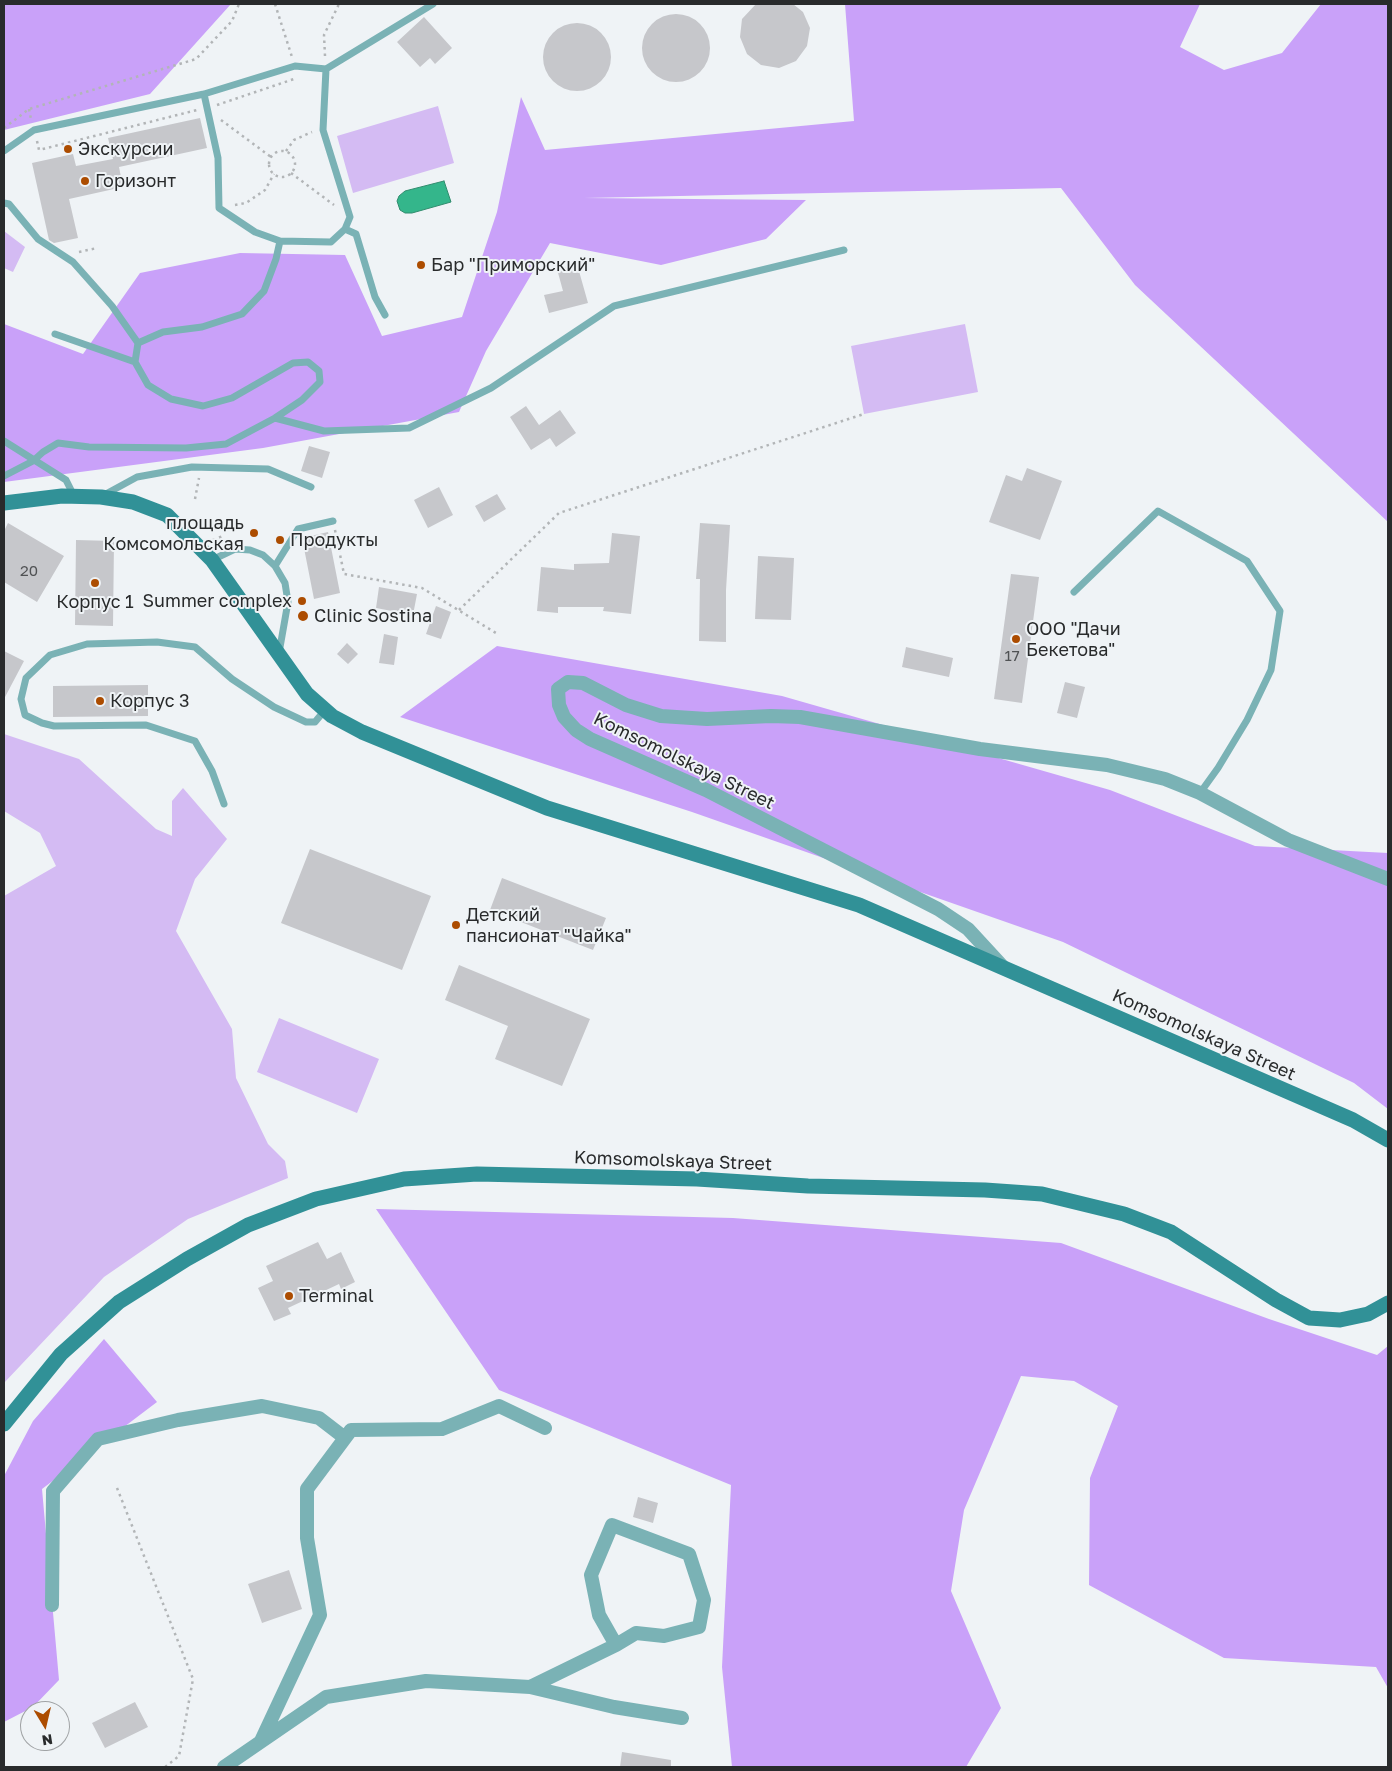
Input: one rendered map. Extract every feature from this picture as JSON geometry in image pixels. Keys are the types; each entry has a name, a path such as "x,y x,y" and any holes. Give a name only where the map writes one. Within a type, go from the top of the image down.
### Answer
{"main road":[{"path":"4,503 74,496 101,497 133,502 167,515 212,560"},
{"name":"Komsomolskaya Street","path":"212,560 307,694 325,710 362,732 547,808 859,905 1353,1120 1388,1140"},
{"name":"Komsomolskaya Street","path":"4,1424 62,1354 119,1302 187,1259 248,1225 316,1199 404,1179 477,1174 697,1179 808,1186 985,1190 1042,1194 1124,1214 1171,1232 1276,1300 1309,1318 1340,1320 1368,1314 1388,1304"}],"street":[{"name":"Komsomolskaya Street","path":"1003,967 968,929 938,909 706,790 590,739 576,730 564,716 559,705 558,689 568,682 583,683 626,705 661,716 707,719 772,716 800,717 971,747 1107,765 1165,779 1200,792 1288,840 1388,879"},
{"path":"52,1605 53,1491 98,1439 178,1420 262,1406 319,1418 345,1438"},
{"path":"261,1741 320,1614 308,1538 308,1489 351,1430 442,1430 499,1406 545,1428"},
{"path":"530,1687 616,1645 636,1633 664,1636 699,1627 704,1600 689,1554 612,1525 591,1575 599,1615 616,1645"},
{"path":"224,1767 326,1697 426,1681 530,1687 614,1707 682,1718"}],"lane":[{"path":"4,151 34,130 204,94 295,66 326,69 433,4"},
{"path":"204,94 218,158 219,208 255,232 280,241 331,242 345,229 350,217 323,130 326,69"},
{"path":"4,203 8,204 38,239 73,262 112,306 138,343 135,362 148,385 171,399 203,406 232,398 293,363 308,362 319,371 320,382 302,400 275,418 226,444 186,448 89,447 58,443 33,461 4,476"},
{"path":"345,229 356,234 375,297 385,315"},
{"path":"138,343 163,332 202,326 242,314 264,291 276,259 280,241"},
{"path":"275,418 324,431 408,428 491,388 614,306 844,250"},
{"path":"54,334 135,362"},
{"path":"4,441 66,480 74,496"},
{"path":"101,497 137,477 192,467 268,469 311,487"},
{"path":"1074,592 1158,511 1247,561 1280,611 1271,670 1247,720 1218,768 1200,792"},
{"path":"275,566 298,528 333,521"},
{"path":"212,560 235,548 250,550 263,555 275,566 285,583 288,602 279,653"},
{"path":"224,804 212,771 195,741 146,725 54,726 42,723 25,715 22,698 26,678 50,655 88,644 157,642 195,648 232,679 267,702 306,722 315,722 325,710"}],"path":[{"path":"4,128 29,109 196,59 232,22 239,4"},
{"path":"275,4 295,66"},
{"path":"326,69 324,35 340,4"},
{"path":"206,108 271,157"},
{"path":"286,151 299,136 323,130"},
{"path":"39,150 96,136"},
{"path":"277,151 286,151 293,157 295,165 291,173 283,177 274,174 269,166 271,157 277,151"},
{"path":"291,173 350,217"},
{"path":"219,208 246,203 265,190 274,174"},
{"path":"459,610 559,513 864,414"},
{"path":"333,521 344,574 422,588 496,633"},
{"path":"117,1488 193,1679 179,1756 165,1767"}],"shaded area":[{"path":"4,4 231,4 150,94 4,130"},
{"path":"845,4 1200,4 1180,47 1224,70 1282,53 1321,4 1388,4 1388,522 1135,285 1061,188 584,198 806,200 766,239 661,265 550,243 486,351 459,412 263,448 4,482 4,324 83,354 140,273 240,253 345,255 382,336 462,317 497,212 521,97 545,150 854,121"},
{"path":"438,106 454,163 353,193 337,136"},
{"path":"444,181 451,202 412,213 405,213 400,210 397,201 399,196 405,191"},
{"path":"4,231 25,247 13,272 4,268"},
{"path":"965,324 978,392 864,414 851,346"},
{"path":"497,646 782,696 1110,790 1255,846 1388,853 1388,1109 1354,1083 1063,942 692,812 400,717"},
{"path":"4,734 79,759 156,829 172,836 172,801 183,788 227,839 195,879 176,931 232,1029 236,1078 268,1144 285,1161 288,1178 188,1219 104,1277 4,1383 4,896 56,866 40,833 4,811"},
{"path":"279,1018 379,1059 357,1113 257,1072"},
{"path":"376,1209 733,1218 1061,1243 1269,1319 1377,1355 1388,1346 1388,1688 1376,1667 1224,1658 1089,1585 1090,1478 1118,1406 1074,1381 1021,1376 964,1510 951,1591 1001,1708 966,1767 732,1767 722,1667 731,1485 499,1390"},
{"path":"104,1339 157,1402 42,1489 59,1680 39,1701 20,1701 20,1714 4,1722 4,1476 33,1421"}],"building":[{"path":"756,4 793,4 803,12 810,28 807,46 796,61 779,68 761,65 747,54 740,37 742,19"},
{"path":"669,14 683,14 695,19 705,29 710,41 710,55 705,67 695,77 683,82 669,82 657,77 647,67 642,55 642,41 647,29 657,19"},
{"path":"424,17 452,48 435,64 430,58 420,67 397,42"},
{"path":"570,23 584,23 596,28 606,38 611,50 611,64 606,76 596,86 584,91 570,91 558,86 548,76 543,64 543,50 548,38 558,28"},
{"path":"200,118 207,148 119,167 123,187 69,199 78,238 54,243 49,240 32,163 73,154 76,166 113,159 108,138"},
{"path":"577,264 588,303 549,313 544,295 563,291 557,269"},
{"path":"526,406 539,425 560,410 576,433 556,447 550,438 531,450 510,417"},
{"path":"309,446 330,452 322,478 301,471"},
{"path":"1027,468 1062,481 1040,540 989,522 1006,475 1022,481"},
{"path":"439,487 453,515 428,528 414,500"},
{"path":"497,494 506,509 484,522 475,506"},
{"path":"8,523 64,556 37,602 4,582 4,531"},
{"path":"700,523 730,525 726,590 726,642 699,641 700,579 696,579"},
{"path":"328,532 340,593 314,599 302,538"},
{"path":"612,533 640,536 631,614 603,611 604,607 558,607 558,613 537,611 541,567 574,570 574,564 609,563"},
{"name":"Корпус 1","path":"76,540 114,541 113,626 75,625"},
{"path":"758,556 794,558 791,620 755,619"},
{"path":"1011,574 1039,577 1022,703 994,699"},
{"path":"379,587 417,594 413,615 376,608"},
{"path":"436,606 451,612 441,639 426,634"},
{"path":"384,634 398,637 394,665 379,663"},
{"path":"347,643 358,654 348,664 337,654"},
{"path":"906,647 953,658 949,677 902,667"},
{"path":"4,651 24,661 4,699"},
{"path":"1065,682 1085,687 1077,718 1057,713"},
{"name":"Корпус 3","path":"148,685 148,716 53,717 53,686"},
{"path":"310,849 431,896 402,970 281,923"},
{"path":"502,878 606,918 593,950 490,910"},
{"path":"459,965 590,1019 562,1086 495,1059 508,1026 445,1000"},
{"path":"318,1242 327,1259 341,1252 355,1282 341,1289 339,1284 288,1308 291,1314 274,1321 258,1288 273,1281 266,1266"},
{"path":"638,1497 658,1503 653,1523 633,1517"},
{"path":"289,1570 302,1609 262,1623 248,1584"},
{"path":"135,1702 148,1727 105,1748 92,1723"},
{"path":"622,1752 671,1760 671,1767 620,1767"}],"place":[{"name":"Экскурсии","path":"68,149"},
{"name":"Горизонт","path":"85,181"},
{"name":"Бар \"Приморский\"","path":"421,265"},
{"name":"площадь Комсомольская","path":"254,533"},
{"name":"Продукты","path":"280,540"},
{"name":"Корпус 1","path":"95,583"},
{"name":"Summer complex","path":"302,601"},
{"name":"Clinic Sostina","path":"303,616"},
{"name":"ООО \"Дачи Бекетова\"","path":"1016,639"},
{"name":"Корпус 3","path":"100,701"},
{"name":"Детский пансионат \"Чайка\"","path":"456,925"},
{"name":"Terminal","path":"289,1296"}]}
